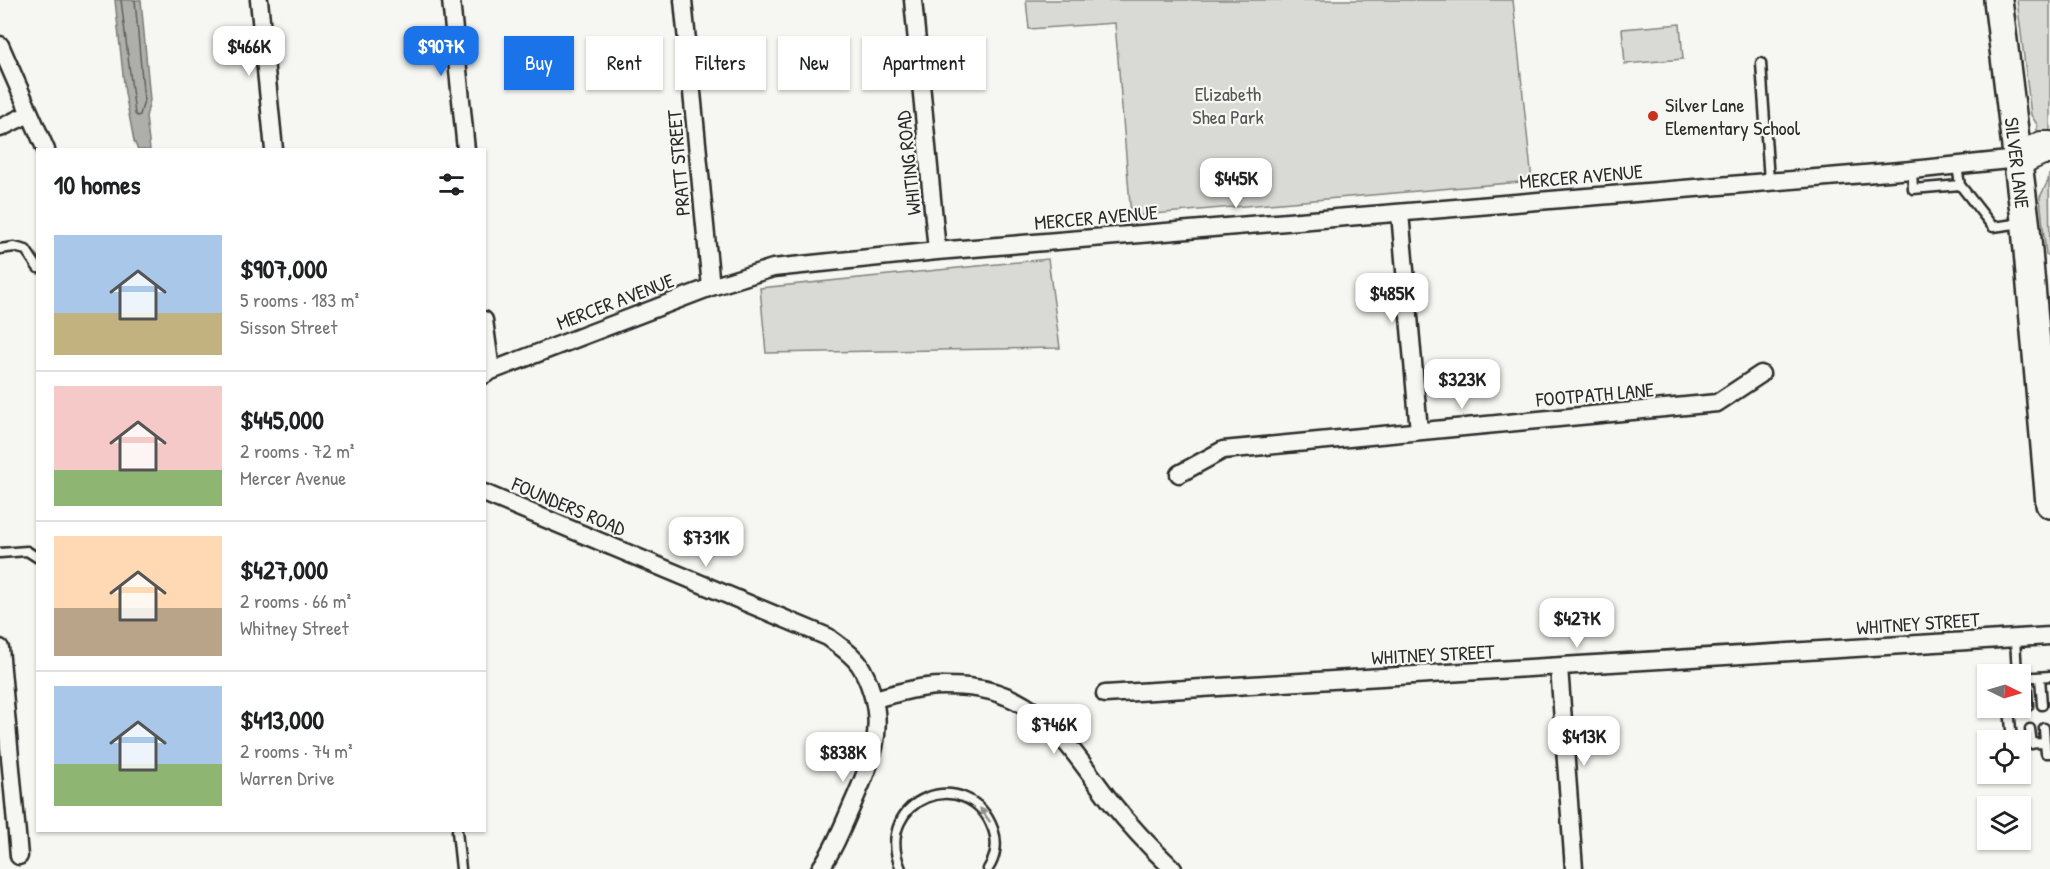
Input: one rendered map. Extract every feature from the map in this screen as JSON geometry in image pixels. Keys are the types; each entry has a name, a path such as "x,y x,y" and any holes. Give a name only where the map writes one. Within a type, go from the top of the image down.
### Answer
{"highway":[{"path":"2018,159 2042,148 2050,147"},
{"path":"2018,159 2044,166 2050,165"}],"main road":[{"name":"SILVER LANE","path":"1998,0 2037,301 2050,504"}],"street":[{"path":"260,0 274,148"},
{"path":"451,0 466,148"},
{"name":"PRATT STREET","path":"683,0 711,287"},
{"name":"WHITING ROAD","path":"913,0 937,251"},
{"path":"0,45 45,148"},
{"path":"0,128 30,114"},
{"name":"MERCER AVENUE","path":"488,373 711,287 774,268 937,251 1911,171 2018,159"},
{"path":"1400,213 1419,431"},
{"path":"486,346 488,373"},
{"name":"FOOTPATH LANE","path":"1179,474 1223,450 1717,403 1761,374"},
{"name":"FOUNDERS ROAD","path":"486,495 828,637 859,664 868,680 874,699 878,725 870,763 829,856 820,869"},
{"name":"WHITNEY STREET","path":"1105,694 2050,636"},
{"path":"0,650 5,750 19,856"},
{"path":"1559,667 1574,869"},
{"path":"874,699 927,687 956,686 999,693 1019,701 1049,723 1080,758 1119,811 1148,845 1173,869"}],"lane":[{"path":"1761,63 1769,182"},
{"path":"1957,166 1960,185 1993,226 2025,222"},
{"path":"1911,171 1913,189 1960,185"},
{"path":"0,249 14,247 26,250 36,265"},
{"path":"0,553 27,551 36,557"},
{"path":"2015,638 2019,664"},
{"path":"2031,677 2050,676"},
{"path":"2040,677 2042,705"},
{"path":"2044,728 2046,753 2050,753"},
{"path":"2030,729 2032,744 2045,743"},
{"path":"902,869 896,857 895,842 897,828 904,815 914,804 926,797 955,794 969,799 989,818 995,834 995,849 988,869"},
{"path":"457,832 461,869"}],"green space":[{"name":"Elizabeth Shea Park","path":"1026,0 1513,0 1532,181 1131,216 1115,23 1029,29"},
{"path":"2017,0 2050,0 2050,133 2042,133 2036,129 2038,126 2031,115"},
{"path":"1680,24 1683,59 1625,64 1622,29"},
{"path":"2049,174 2050,255 2046,255 2040,197"},
{"path":"1048,259 1060,348 766,353 760,288"}],"water":[{"path":"115,0 141,0 150,100 146,117 150,148 137,148 125,93"}],"place":[{"name":"Silver Lane Elementary School","path":"1653,116"}]}
